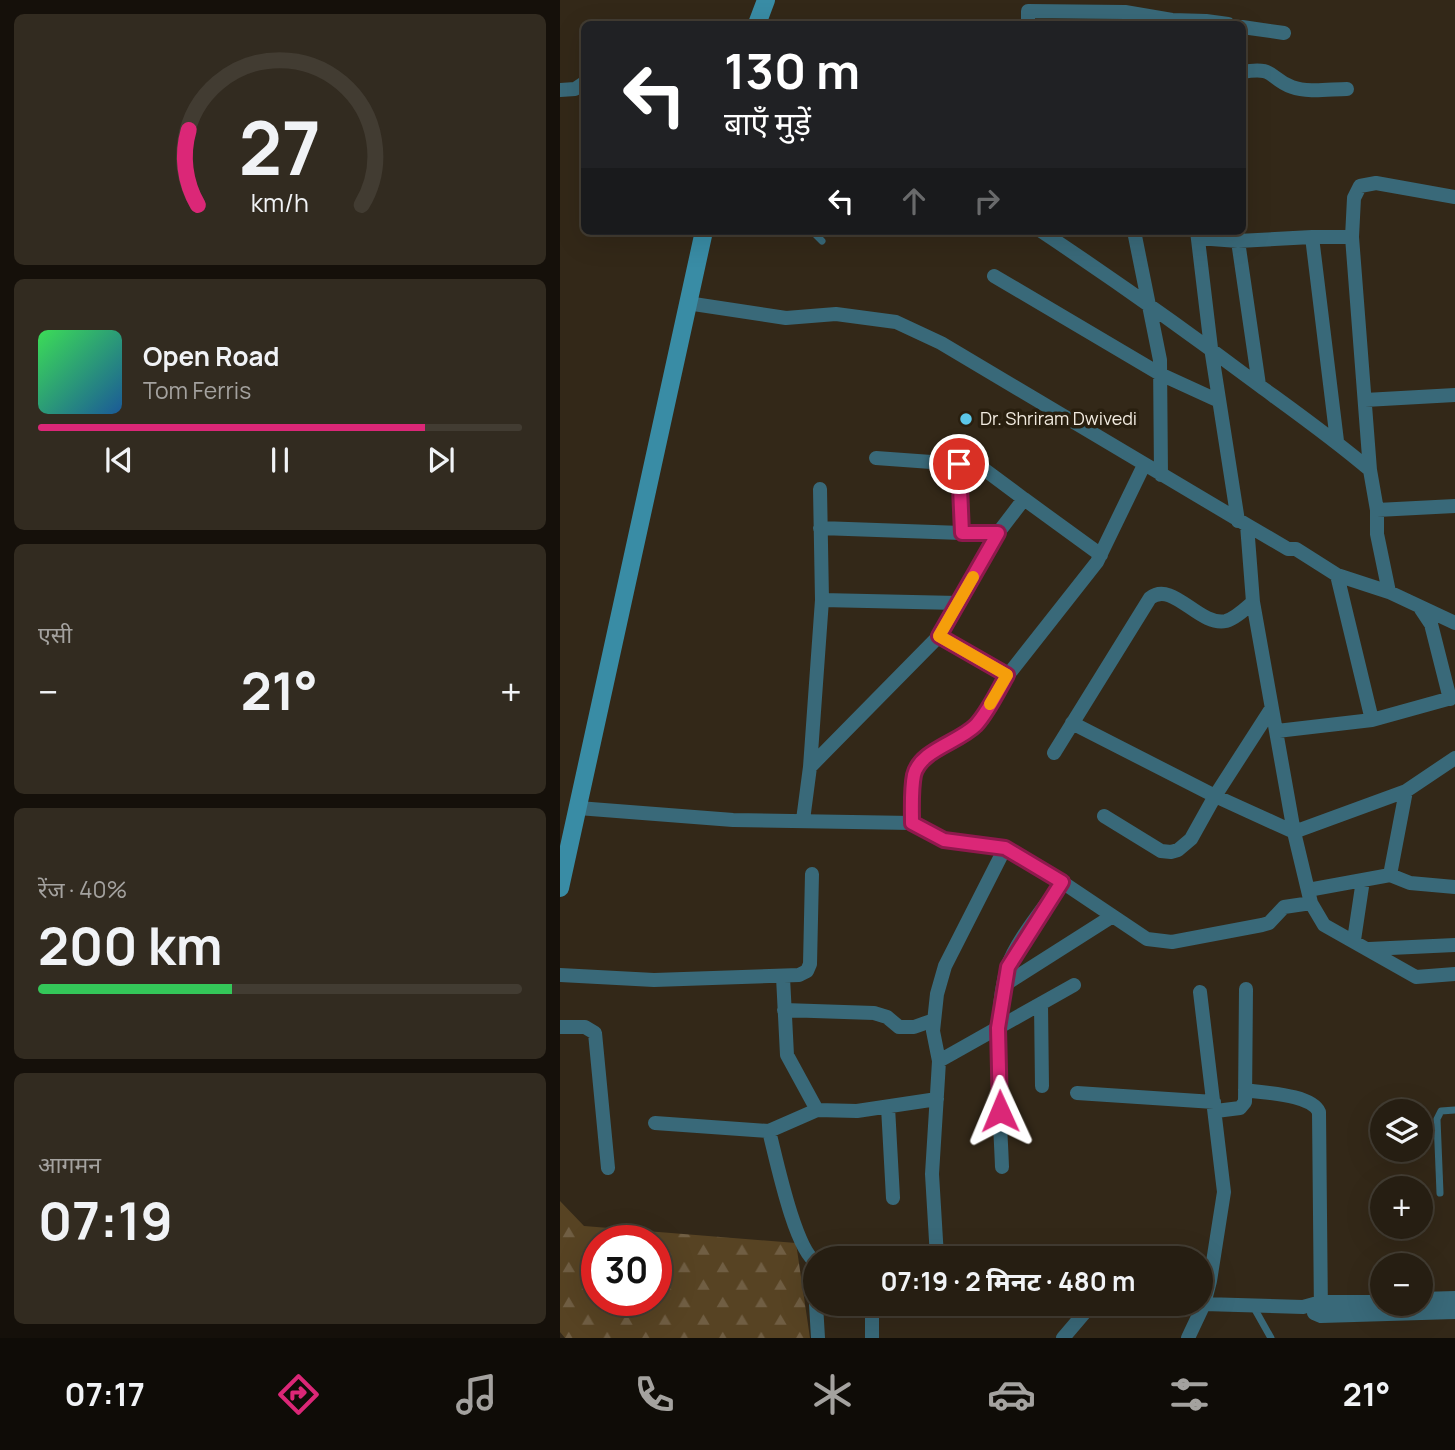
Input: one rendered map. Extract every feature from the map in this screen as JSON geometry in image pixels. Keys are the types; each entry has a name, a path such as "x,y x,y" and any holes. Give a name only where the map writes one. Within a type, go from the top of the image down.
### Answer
{"street":[{"path":"758,21 766,0"},
{"path":"1028,21 1028,11 1111,18 1125,12 1167,21"},
{"path":"1246,28 1284,33"},
{"path":"1246,71 1255,69 1268,72 1286,84 1301,89 1348,89"},
{"path":"560,90 575,89 581,85"},
{"path":"1389,592 1377,534 1377,510 1370,470 1352,237 1354,198 1360,186 1376,183 1455,197"},
{"path":"560,888 703,235"},
{"path":"1047,235 1149,303 1337,441 1370,470"},
{"path":"1135,235 1160,360 1161,475"},
{"path":"1197,235 1210,348 1243,523 1271,709 1294,832 1310,896 1324,925 1416,977 1455,974"},
{"path":"1218,235 1352,237"},
{"path":"1238,236 1259,385"},
{"path":"1312,237 1337,441"},
{"path":"993,276 1160,374 1219,401"},
{"path":"687,303 786,317 836,314 896,322 940,343 1288,549 1296,549 1337,575 1389,592 1455,623"},
{"path":"1365,400 1455,395"},
{"path":"876,458 973,464 981,467 1101,555"},
{"path":"959,464 962,533"},
{"path":"912,823 914,774 920,761 964,735 977,724 1007,675 1101,555 1144,465"},
{"path":"803,820 810,767 822,600 820,489"},
{"path":"810,767 939,636 998,533 1024,499"},
{"path":"1377,510 1455,506"},
{"path":"820,528 998,533"},
{"path":"1337,575 1372,720"},
{"path":"1054,753 1154,594 1161,592 1169,595 1218,622 1234,617 1254,602"},
{"path":"822,600 958,603"},
{"path":"1277,732 1372,720 1452,698 1431,624 1422,609"},
{"path":"939,636 1007,675"},
{"path":"1104,817 1149,845 1171,852 1185,846 1271,709"},
{"path":"1072,723 1215,796 1294,832 1403,793 1455,758"},
{"path":"1390,875 1406,792 1403,793"},
{"path":"578,808 733,820 912,823 944,840 1005,848 1062,882 1147,939 1172,942 1269,923 1284,907 1363,880 1390,875 1410,883 1455,887"},
{"path":"936,1246 932,1174 939,1061 933,1031 937,994 945,966 1005,848"},
{"path":"560,975 654,980 799,975 807,971 810,964 811,874"},
{"path":"1354,940 1363,880"},
{"path":"1002,1167 998,1028 1004,985 1015,951 1062,882"},
{"path":"1004,985 1111,917"},
{"path":"1370,949 1455,945"},
{"path":"783,977 785,1044 790,1063 817,1110"},
{"path":"939,1061 1074,985"},
{"path":"1077,1093 1242,1107 1245,1102 1246,989"},
{"path":"1200,992 1224,1192 1212,1246"},
{"path":"1041,1004 1042,1086"},
{"path":"784,1010 874,1013 887,1017 899,1027 914,1027 934,1020"},
{"path":"560,1027 585,1027 595,1033 608,1168"},
{"path":"1245,1090 1304,1099 1317,1107 1319,1112 1321,1309"},
{"path":"655,1123 769,1131 817,1110 857,1111 937,1099"},
{"path":"888,1107 893,1198"},
{"path":"769,1131 797,1234 804,1246"},
{"path":"1433,1299 1455,1298"},
{"path":"1321,1309 1370,1303"},
{"path":"1213,1304 1455,1312"},
{"path":"817,1316 818,1338"},
{"path":"872,1316 872,1338"},
{"path":"1063,1338 1082,1316"},
{"path":"1188,1338 1198,1316"}],"lane":[{"path":"815,235 822,241"},
{"path":"1440,1193 1437,1119 1441,1111 1455,1110"},
{"path":"1253,1306 1270,1338"}],"green space":[{"path":"560,1201 583,1225 581,1316 672,1316 672,1233 796,1243 803,1290 803,1316 807,1316 810,1338 565,1338 560,1332"}],"slow traffic":[{"path":"973,577 939,636 1007,675 990,704"}],"place":[{"name":"Dr. Shriram Dwivedi","path":"966,419"}],"route":[{"path":"959,464 962,533 998,533 939,636 1007,675 977,724 951,744 930,753 920,761 914,774 912,823 944,840 1005,848 1062,882 1015,951 1008,967 998,1028 1000,1111"}]}
